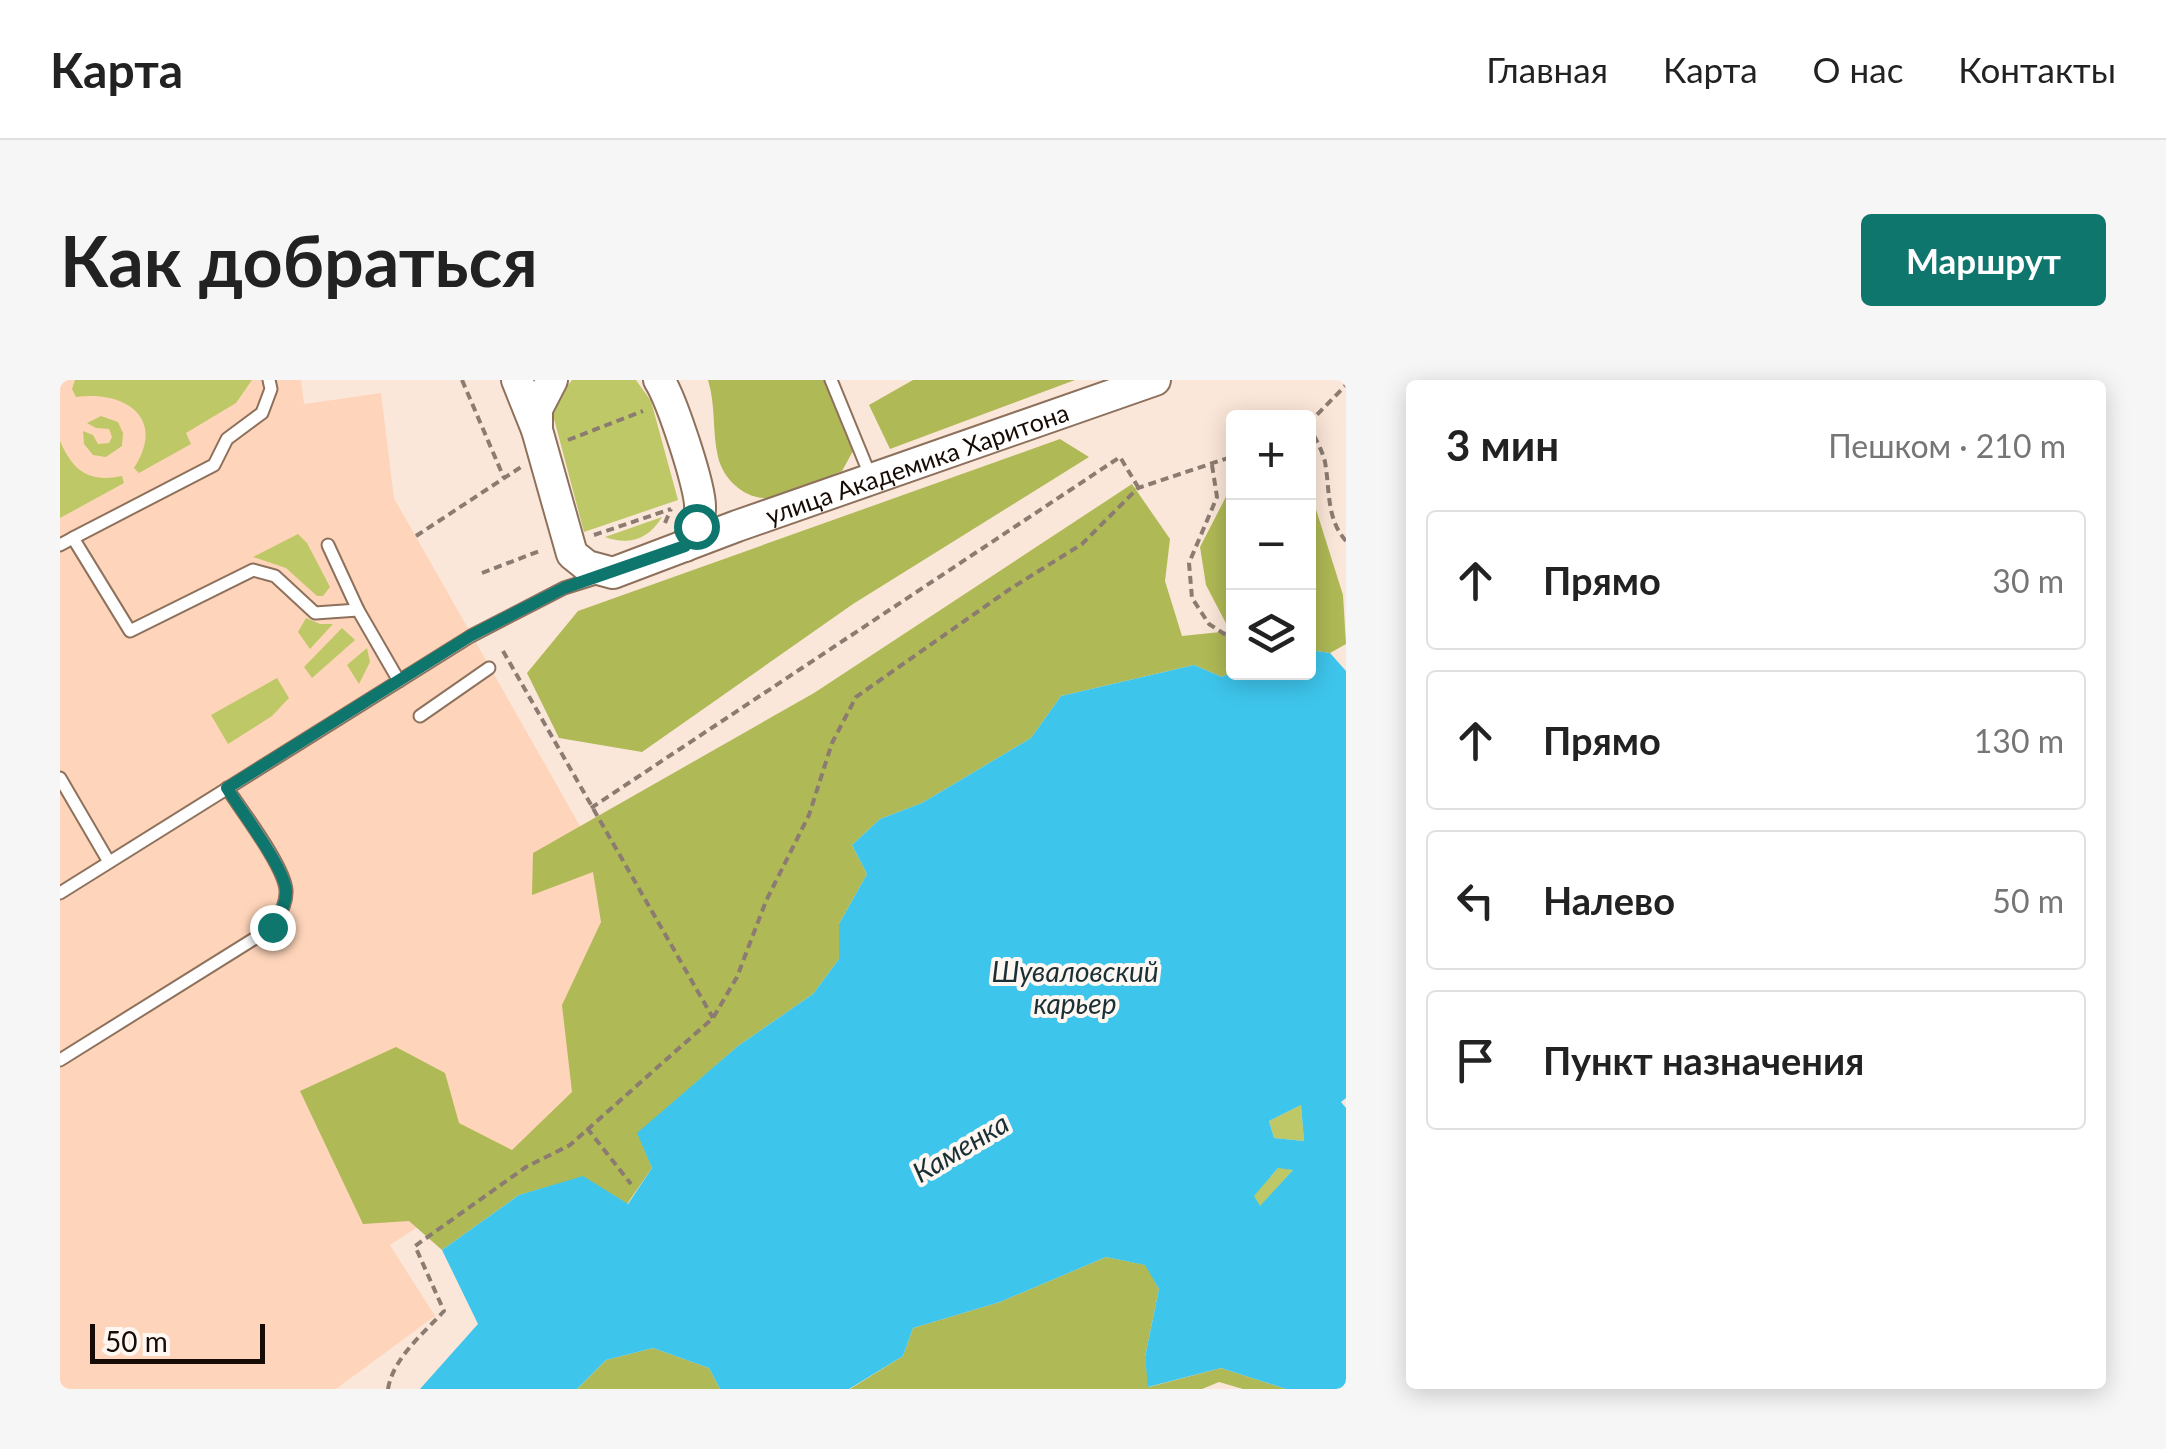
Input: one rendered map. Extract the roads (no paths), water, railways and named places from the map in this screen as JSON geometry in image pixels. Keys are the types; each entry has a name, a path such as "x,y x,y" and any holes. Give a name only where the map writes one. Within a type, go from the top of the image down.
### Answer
{"street":[{"path":"517,380 540,442 572,554 587,566 613,573"},
{"path":"540,442 538,409 552,380"},
{"name":"улица Академика Харитона","path":"613,573 1156,380"},
{"path":"665,391 696,526 685,546"},
{"name":"улица Академика Харитона","path":"689,506 738,526"}],"lane":[{"path":"60,546 214,464 228,439 262,412 271,389 269,380"},
{"path":"832,380 872,479"},
{"path":"73,538 130,631 253,570 275,576 315,613 358,610"},
{"path":"328,545 358,610 400,681"},
{"path":"60,893 470,636 564,588 613,573"},
{"path":"420,716 489,668"},
{"path":"60,778 109,862"},
{"path":"60,1060 272,927 283,909 286,891 280,873 227,788"}],"water":[{"name":"Шуваловский карьер","path":"1316,651 1330,653 1346,671 1346,1098 1341,1102 1346,1108 1346,1389 1286,1389 1221,1368 1148,1387 1145,1357 1159,1289 1145,1265 1106,1257 1000,1302 913,1328 903,1356 849,1389 720,1389 709,1368 653,1348 606,1360 577,1389 420,1389 478,1324 442,1250 519,1195 583,1176 628,1204 652,1168 637,1133 738,1046 813,994 839,959 839,924 867,874 852,845 880,819 922,803 1031,738 1061,696 1194,665 1222,677 1316,680","holes":["1301,1105 1304,1141 1274,1138 1269,1121","1278,1168 1293,1170 1260,1206 1254,1196"]}],"water label":[{"name":"Каменка","path":"960,1147"}]}
